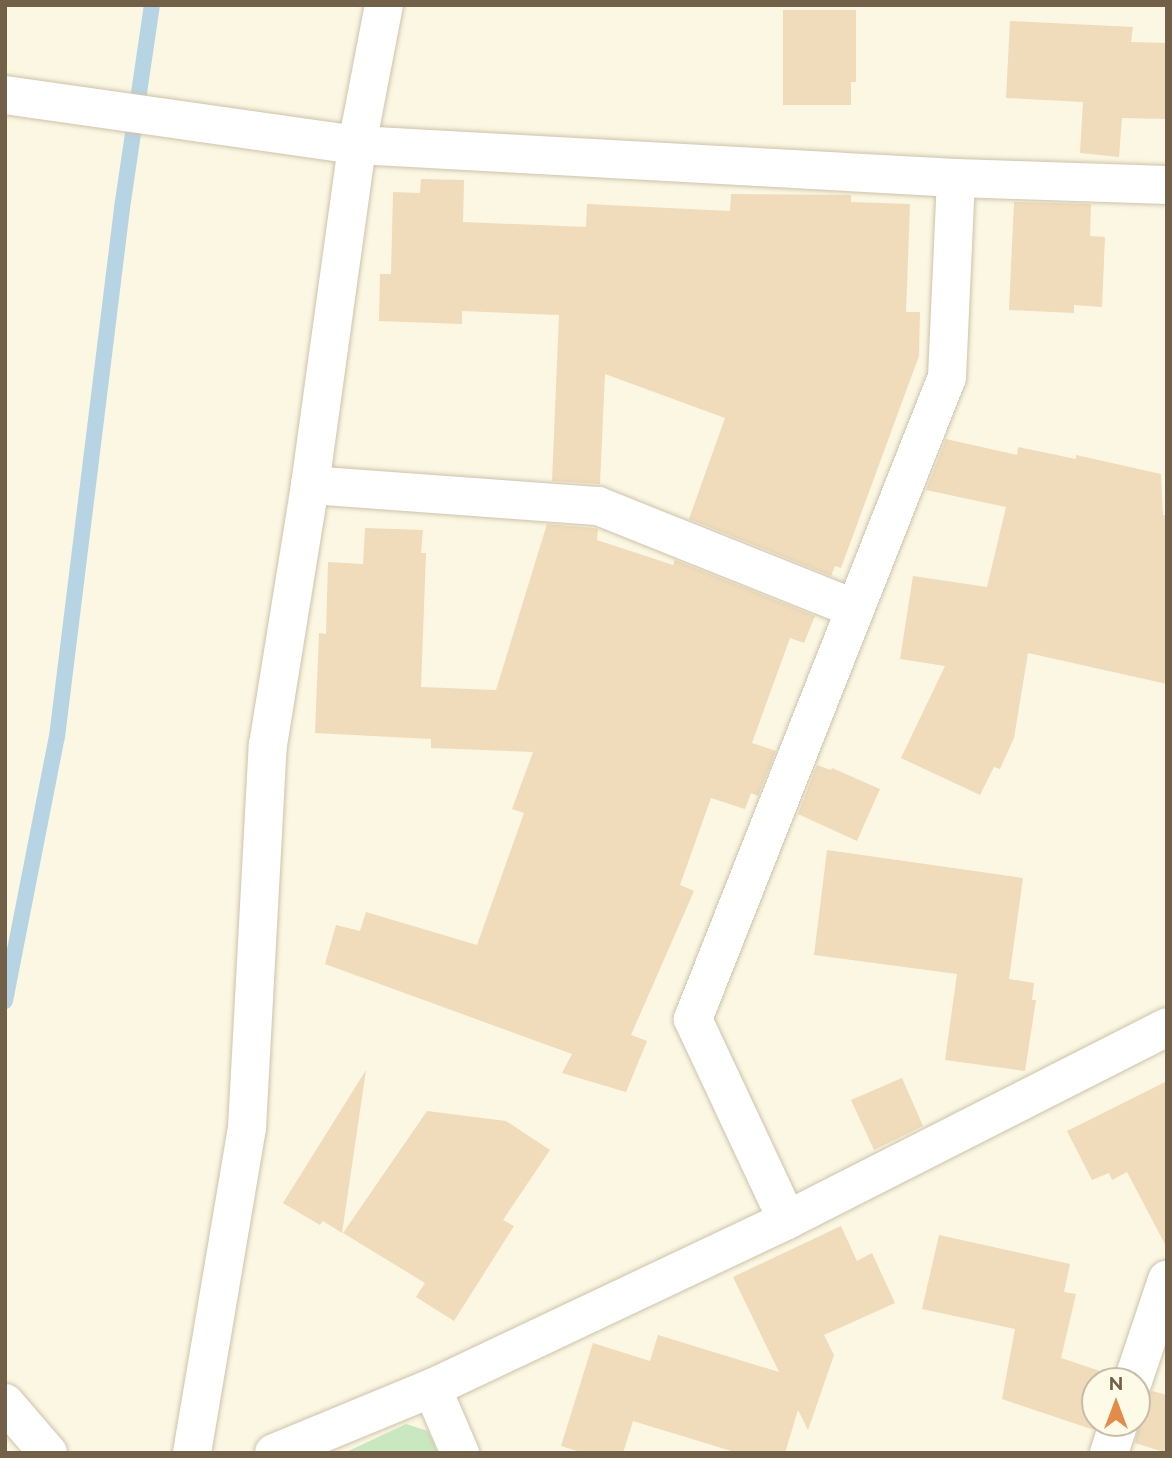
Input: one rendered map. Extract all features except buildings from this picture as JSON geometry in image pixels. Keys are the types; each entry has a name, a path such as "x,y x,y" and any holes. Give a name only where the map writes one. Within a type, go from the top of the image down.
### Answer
{"street":[{"path":"192,1453 247,1128 268,746 310,485 357,145 384,5"},
{"path":"5,95 357,145 956,178 1167,185"},
{"path":"788,1220 693,1018 947,377 956,178"},
{"path":"310,485 598,506 855,609"},
{"path":"274,1453 432,1388 788,1220 1167,1027"},
{"path":"1138,1367 1165,1289"},
{"path":"432,1388 460,1453"},
{"path":"5,1403 47,1452"}],"green space":[{"path":"406,1424 428,1431 438,1453 344,1453"}],"waterway":[{"path":"5,1001 57,737 122,208 152,5"}]}
